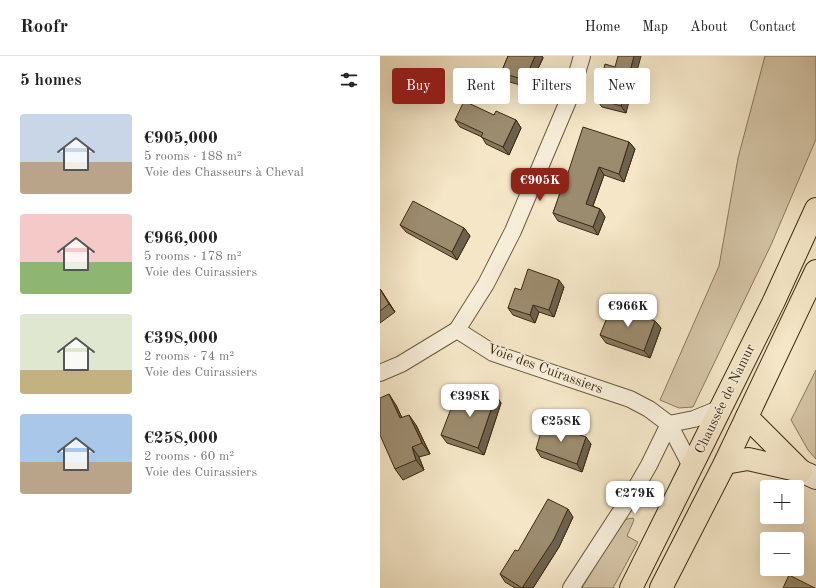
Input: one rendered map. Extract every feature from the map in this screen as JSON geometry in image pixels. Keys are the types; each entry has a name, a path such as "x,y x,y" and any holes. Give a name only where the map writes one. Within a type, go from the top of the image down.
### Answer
{"main road":[{"name":"Chaussée de Namur","path":"631,588 774,301 816,209"},
{"name":"Chaussée de Namur","path":"661,588 725,462 816,271"},
{"path":"747,417 808,474"},
{"path":"725,462 748,459 808,474"}],"street":[{"path":"380,373 401,364 457,330 486,284 513,231 571,94 582,56"},
{"name":"Voie des Cuirassiers","path":"457,330 493,352 630,399 649,409 670,424 692,468"},
{"path":"571,588 634,491 670,424 694,419 721,408"}],"shaded area":[{"path":"765,56 816,56 816,139 771,245 693,407 679,408 660,400 719,266 738,158"},
{"path":"816,370 816,459 808,450 791,420"},
{"path":"633,518 634,520 627,536 638,542 613,588 582,588 620,524 627,519"}],"building":[{"path":"508,56 535,56 530,68 518,68 518,78 510,76 510,68 503,68"},
{"path":"618,56 634,56 631,68 604,68 605,64 615,67"},
{"path":"463,104 470,104 494,115 496,111 516,120 503,147 481,137 483,133 455,120"},
{"path":"583,127 629,142 619,174 599,167 586,204 600,209 593,227 553,213"},
{"path":"413,201 464,228 452,252 400,225"},
{"path":"528,269 559,280 549,310 533,305 530,315 508,308 515,288 521,290"},
{"path":"380,289 389,304 380,311"},
{"path":"612,305 655,321 644,351 600,335"},
{"path":"471,387 496,395 478,448 441,435 452,406 463,409"},
{"path":"389,394 400,418 409,415 422,443 412,447 416,460 395,469 380,435 380,398"},
{"path":"544,422 586,437 577,464 536,449"},
{"path":"548,499 568,509 554,539 522,588 500,574 515,550 518,551"},
{"path":"789,576 791,576 815,588 783,588"}]}
